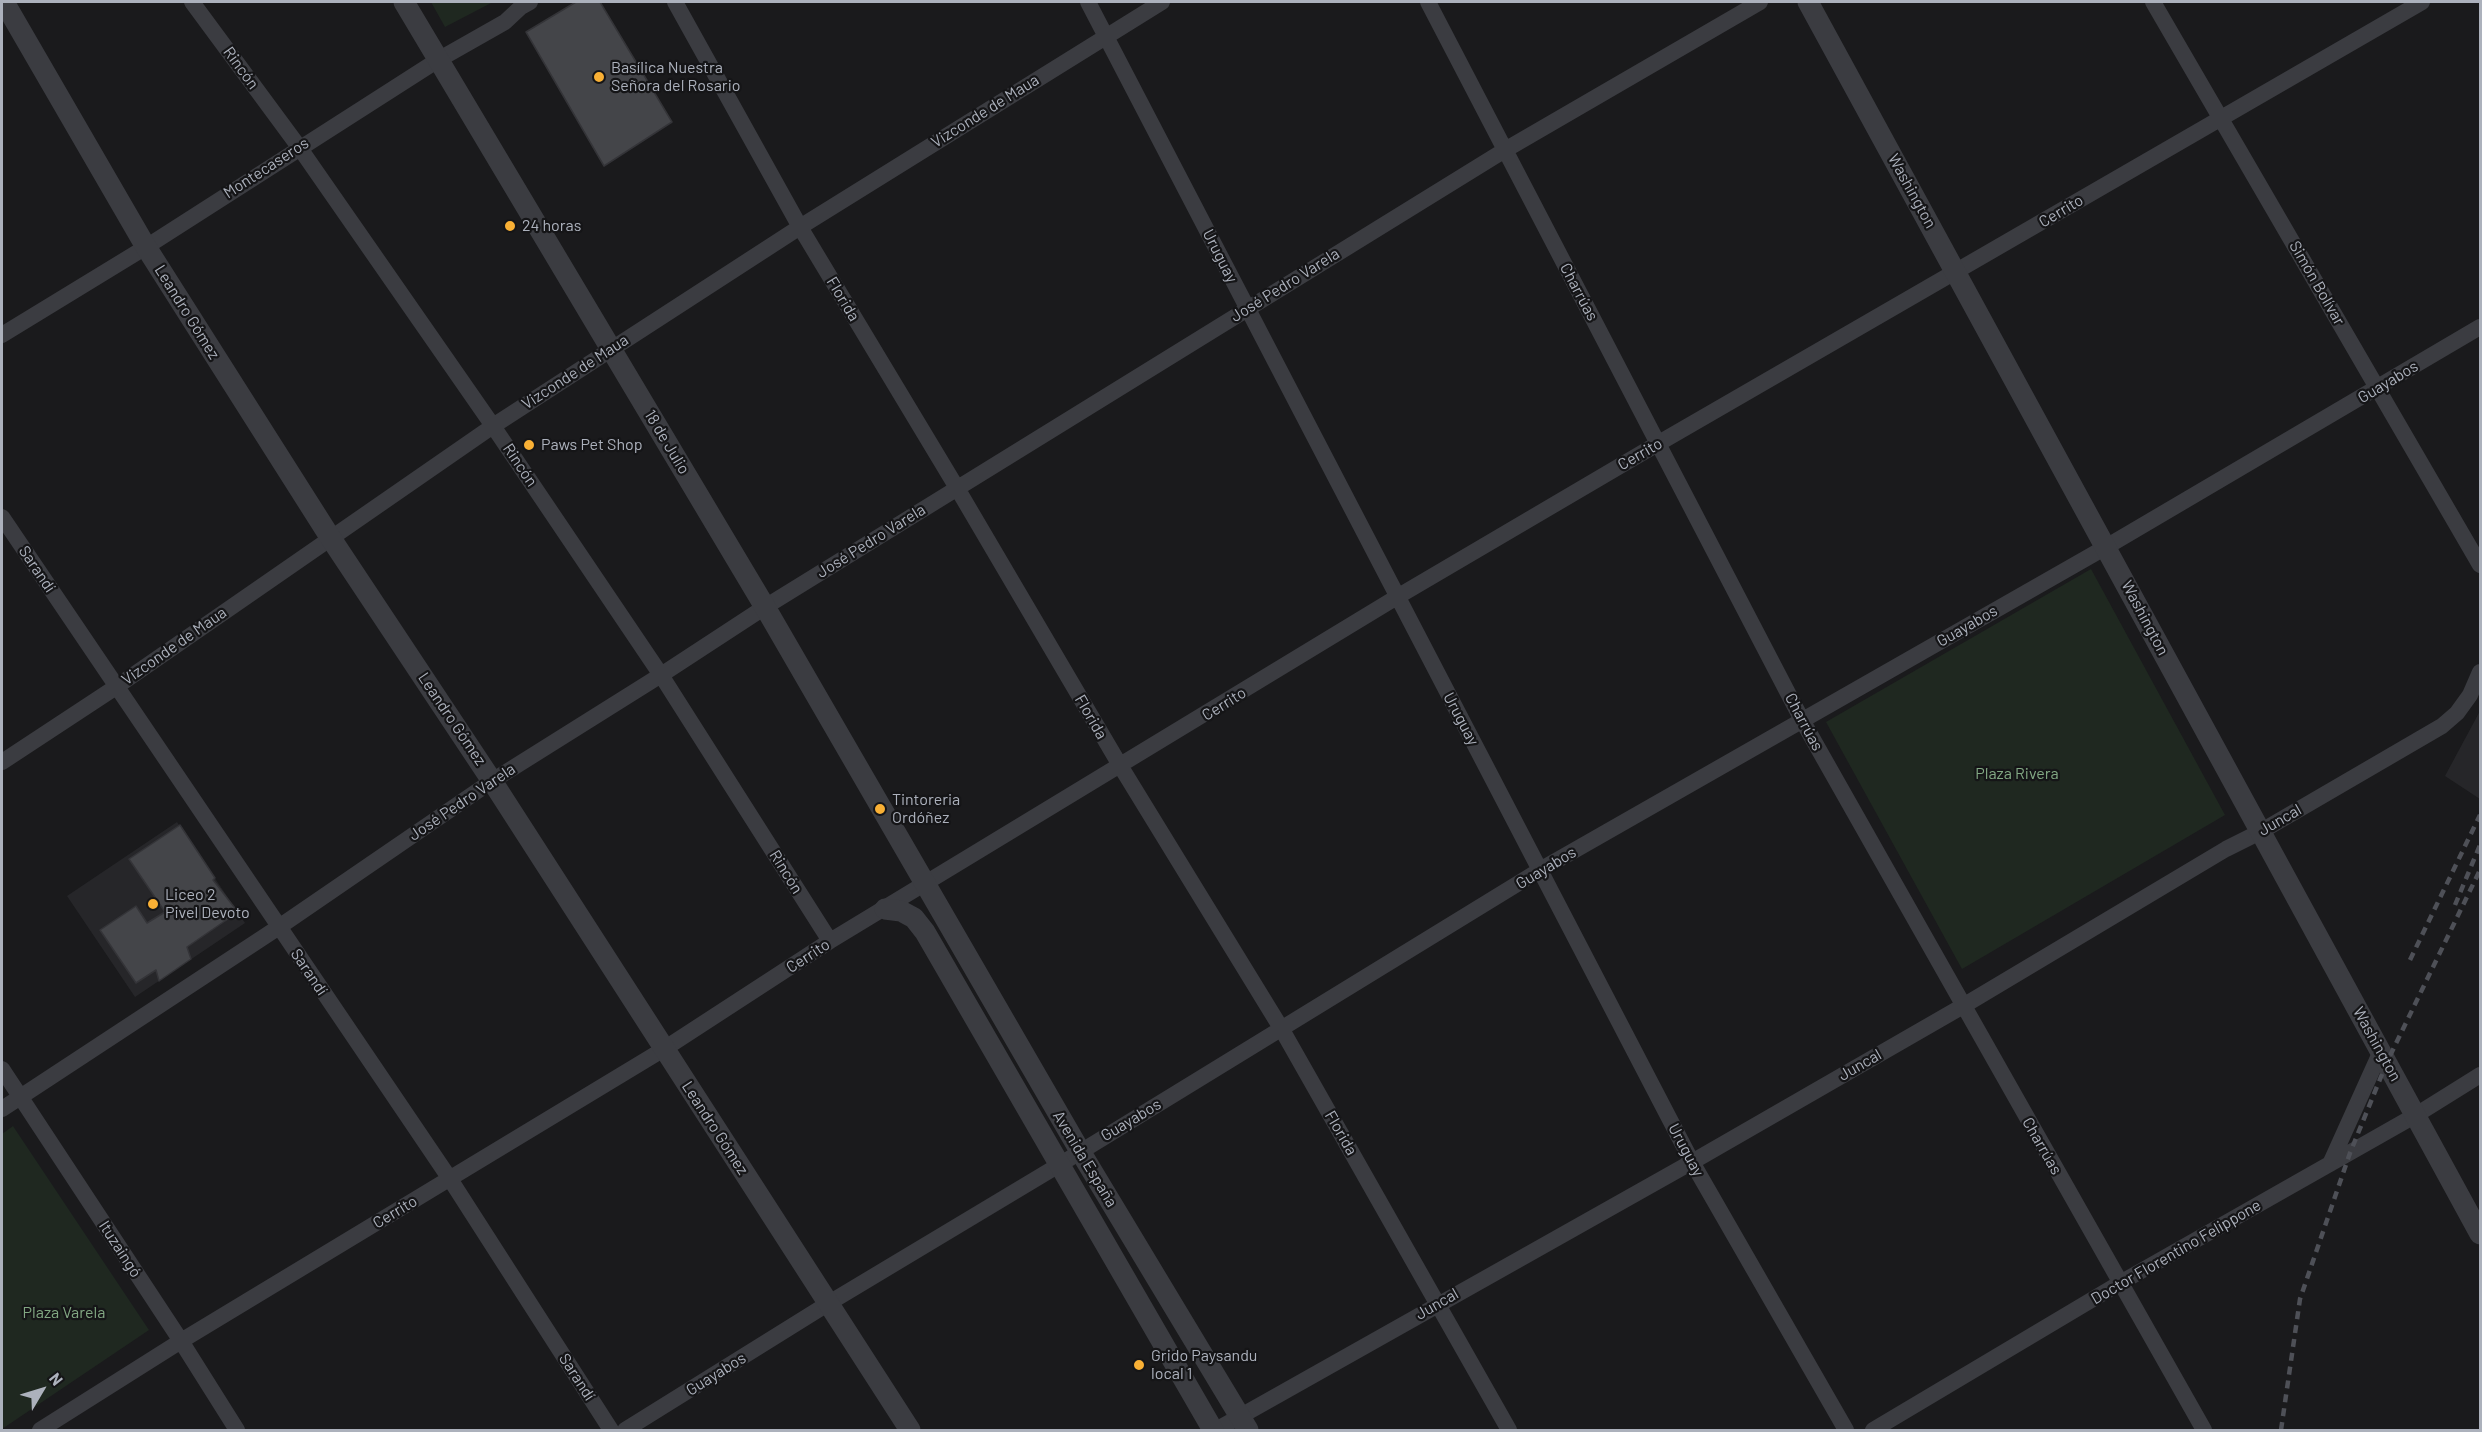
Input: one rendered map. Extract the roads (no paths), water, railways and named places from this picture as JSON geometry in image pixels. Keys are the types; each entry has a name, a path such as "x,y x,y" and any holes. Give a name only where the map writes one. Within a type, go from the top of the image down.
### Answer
{"street":[{"name":"Leandro Gómez","path":"4,2 146,247 330,537 492,781 910,1431"},
{"name":"Rincón","path":"192,2 299,147 493,426 661,675 830,941"},
{"name":"18 de Julio","path":"404,2 765,607 927,884"},
{"name":"Montecaseros","path":"2,335 146,247 438,60 506,22 521,7 530,2"},
{"name":"Florida","path":"675,2 800,227 1121,767 1281,1028 1509,1431"},
{"name":"Uruguay","path":"1088,2 1692,1162 1846,1431"},
{"name":"Vizconde de Maua","path":"2,762 116,687 493,426 800,227 1162,2"},
{"name":"Charrúas","path":"1428,2 1802,720 2204,1431"},
{"name":"José Pedro Varela","path":"2,1109 279,927 492,781 765,607 1505,150 1760,2"},
{"name":"Washington","path":"1808,2 2481,1234"},
{"name":"Simón Bolívar","path":"2153,2 2481,565"},
{"name":"Cerrito","path":"40,1431 181,1341 664,1049 830,941 1121,767 1397,597 2220,117 2422,2"},
{"name":"Guayabos","path":"624,1431 829,1303 1059,1166 1540,870 2106,547 2481,327"},
{"name":"Sarandí","path":"2,517 450,1179 611,1431"},
{"name":"Juncal","path":"1214,1431 1244,1424 1438,1304 1692,1162 1963,1006 2226,849 2260,832 2442,726 2457,713 2481,672"},
{"name":"Avenida España","path":"927,884 1080,1151 1244,1424"},
{"name":"Avenida España","path":"885,909 901,911 914,918 925,932 1214,1431"},
{"path":"2330,1164 2381,1051"},
{"name":"Ituzaingó","path":"2,1069 181,1341 237,1431"},
{"name":"Doctor Florentino Felippone","path":"1873,1431 2120,1283 2416,1115 2481,1075"}],"railway":[{"path":"2410,960 2480,815"},
{"path":"2455,905 2480,845"},
{"path":"2281,1430 2300,1299 2350,1153 2387,1062 2480,870"}],"place":[{"name":"Basílica Nuestra Señora del Rosario","path":"599,77"},
{"name":"24 horas","path":"510,226"},
{"name":"Paws Pet Shop","path":"529,445"},
{"name":"Tintoreria Ordóñez","path":"880,809"},
{"name":"Liceo 2 Pivel Devoto","path":"153,904"},
{"name":"Grido Paysandu local 1","path":"1139,1365"}],"park label":[{"name":"Plaza Rivera","path":"2017,774"},
{"name":"Plaza Varela","path":"64,1313"}]}
